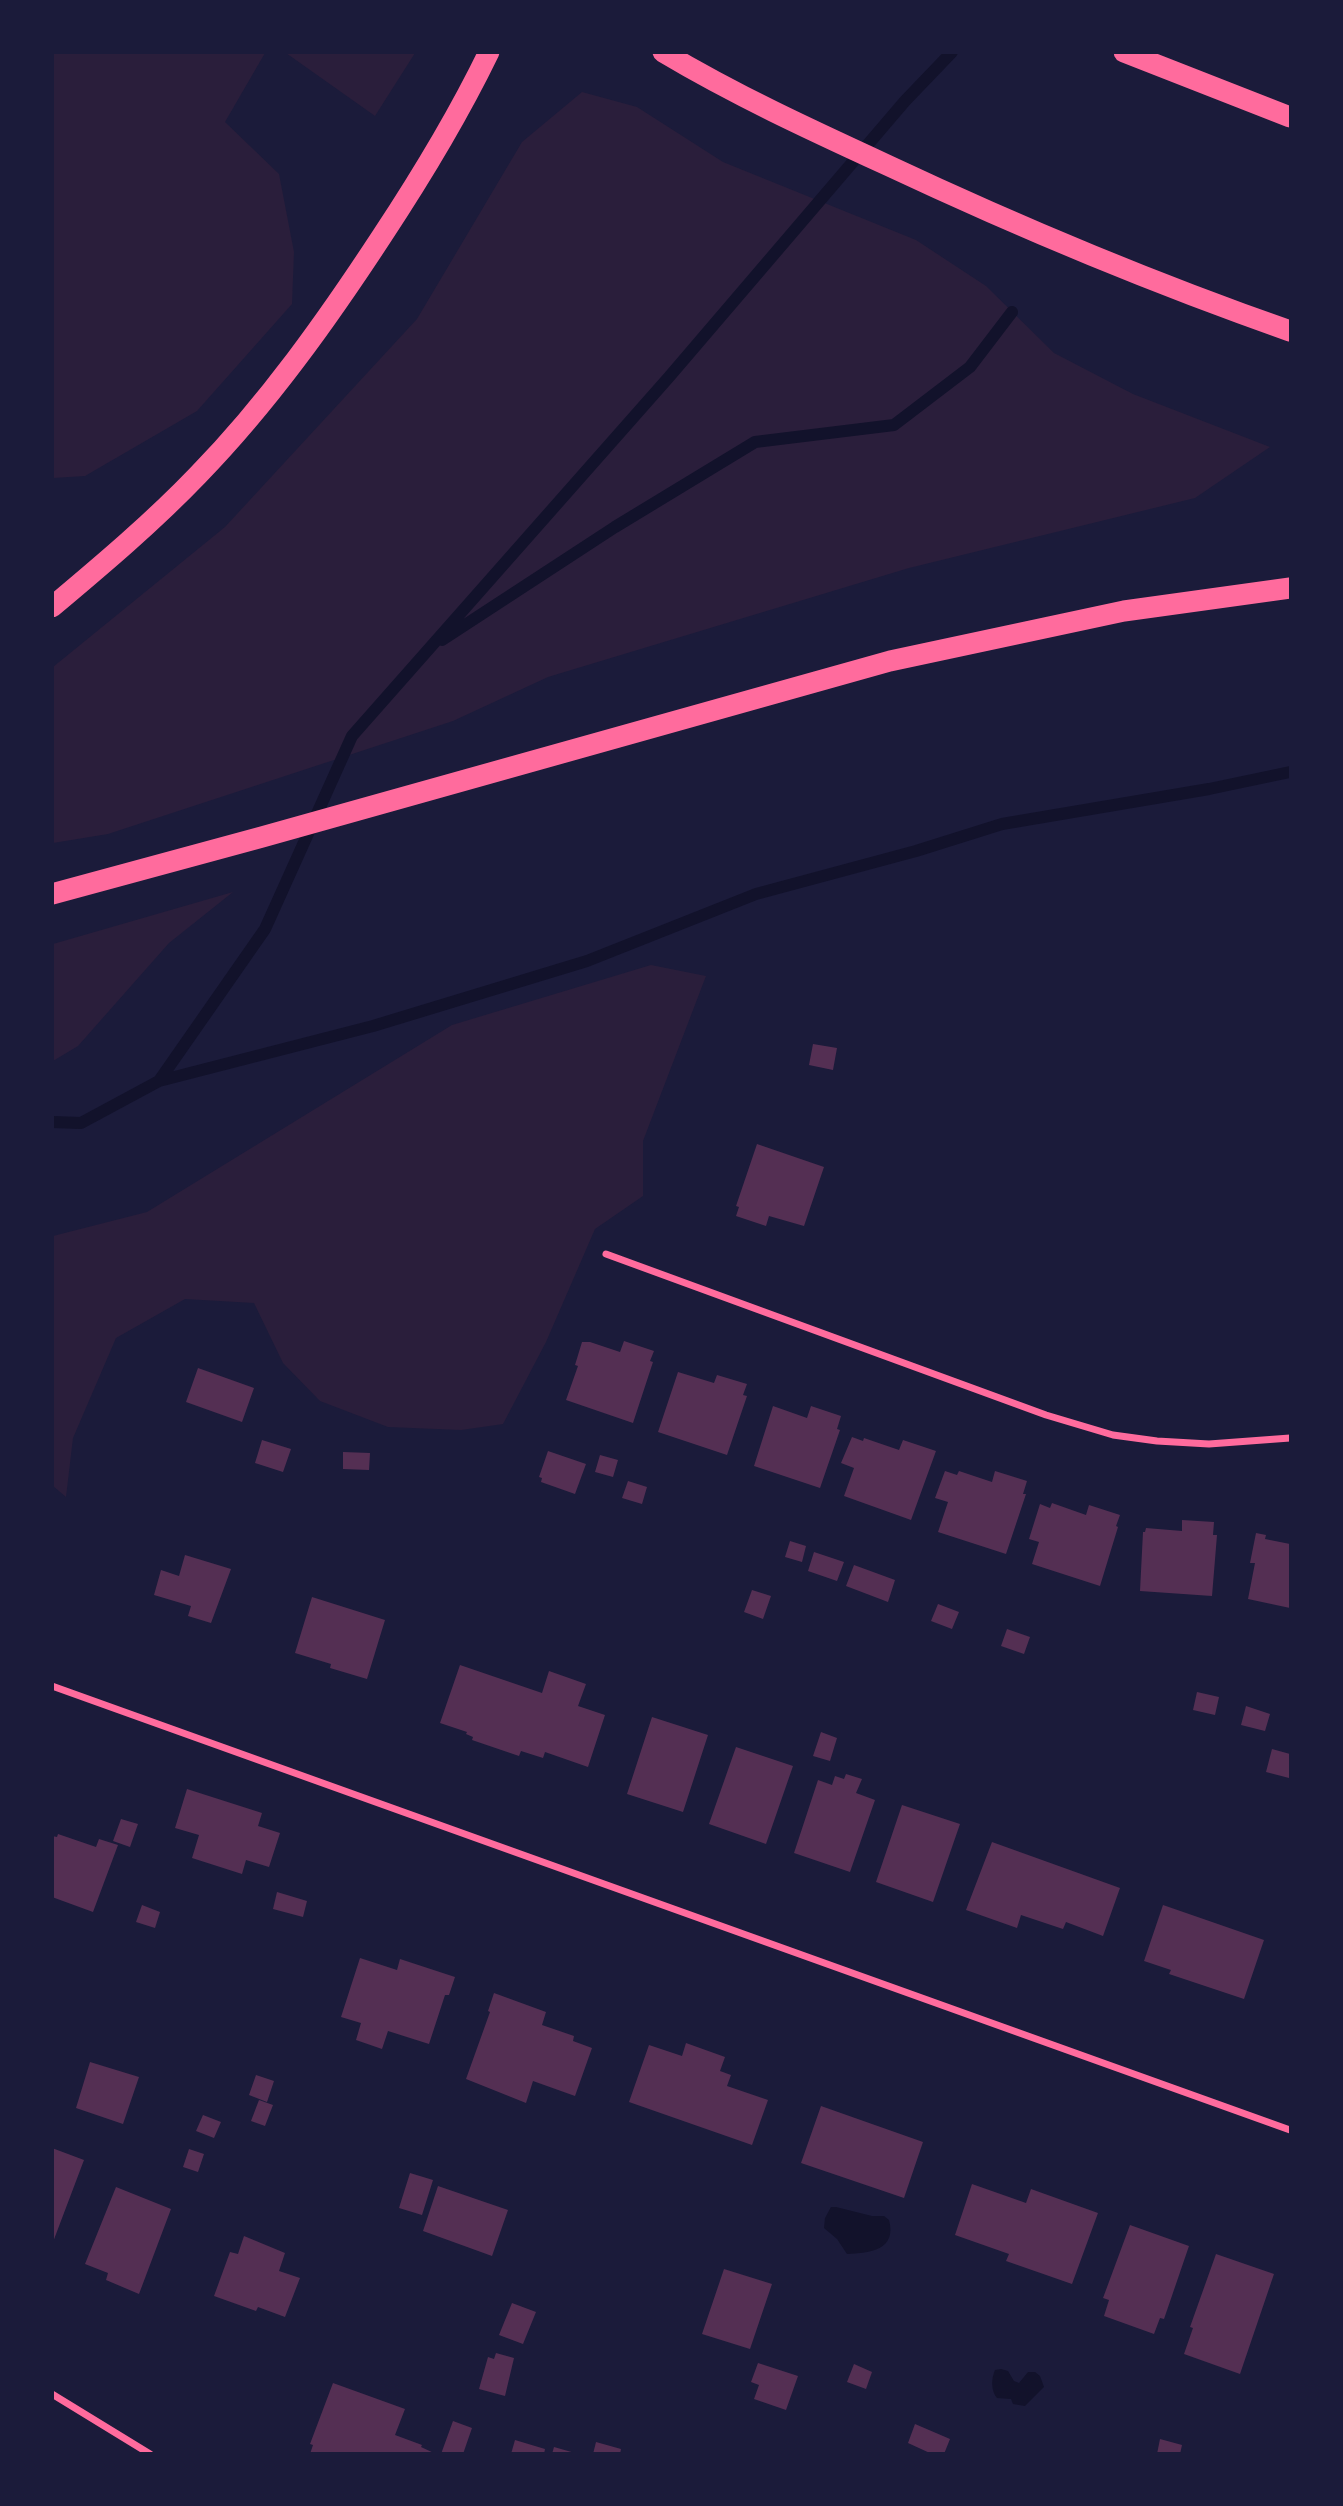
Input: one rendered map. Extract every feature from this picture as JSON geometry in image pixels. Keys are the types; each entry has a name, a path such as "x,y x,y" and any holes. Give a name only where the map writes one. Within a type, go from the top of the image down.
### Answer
{"highway":[{"path":"52,607 123,547 198,475 274,389 350,285 416,185 489,52"},
{"path":"663,52 719,85 1004,220 1209,303 1290,331"},
{"path":"1124,52 1290,117"},
{"path":"52,894 916,656 1124,611 1290,588"}],"street":[{"path":"606,1254 1046,1415 1113,1435 1209,1444 1290,1438"},
{"path":"52,1686 1290,2130"},
{"path":"52,2394 150,2454"}],"shaded area":[{"path":"53,52 265,53 225,122 279,174 294,252 292,304 197,411 85,476 53,478"},
{"path":"286,53 415,53 375,116"},
{"path":"582,92 637,107 723,162 916,240 986,286 1054,353 1133,394 1270,447 1195,498 909,568 548,677 453,721 108,834 53,843 53,667 225,527 417,319 522,142"},
{"path":"233,892 169,943 78,1046 53,1061 53,944"},
{"path":"651,965 706,976 643,1141 643,1196 595,1229 546,1342 503,1424 461,1430 388,1427 320,1401 283,1363 254,1303 185,1299 116,1338 73,1438 66,1497 53,1486 53,1236 147,1212 452,1025"},
{"path":"831,2207 884,2216 889,2220 889,2238 885,2244 873,2251 847,2254 837,2239 824,2228 825,2218"},
{"path":"995,2370 1008,2371 1014,2381 1019,2383 1028,2372 1035,2372 1040,2376 1044,2387 1025,2406 1013,2404 1011,2399 997,2398 993,2377"}],"building":[{"path":"813,1044 837,1048 833,1070 809,1065"},
{"path":"757,1144 824,1167 804,1226 769,1216 766,1226 736,1216 739,1207 736,1206"},
{"path":"624,1341 654,1351 650,1361 653,1362 633,1423 566,1400 578,1366 575,1365 582,1342 620,1352"},
{"path":"198,1368 254,1388 242,1422 186,1402"},
{"path":"678,1372 714,1383 717,1375 747,1384 743,1395 747,1396 727,1455 658,1432"},
{"path":"773,1406 807,1418 811,1406 841,1416 837,1429 840,1430 820,1488 754,1466"},
{"path":"852,1437 863,1441 864,1438 899,1450 903,1440 936,1451 911,1520 844,1496 854,1468 841,1463"},
{"path":"262,1440 291,1449 283,1472 255,1463"},
{"path":"548,1451 586,1464 575,1494 541,1482 542,1478 539,1477"},
{"path":"343,1452 370,1453 369,1470 343,1469"},
{"path":"600,1455 618,1460 613,1477 595,1472"},
{"path":"945,1471 957,1475 959,1471 992,1482 995,1471 1027,1481 1023,1494 1026,1494 1006,1554 938,1532 948,1502 935,1498"},
{"path":"628,1481 647,1487 642,1504 622,1498"},
{"path":"1052,1503 1086,1515 1089,1505 1120,1515 1100,1586 1032,1564 1039,1542 1029,1539 1040,1504 1050,1508"},
{"path":"1182,1520 1214,1522 1213,1535 1217,1535 1212,1596 1140,1591 1143,1532 1146,1528 1182,1531"},
{"path":"1256,1533 1266,1535 1265,1539 1290,1544 1290,1608 1248,1599 1255,1563 1250,1563"},
{"path":"790,1541 806,1546 802,1562 785,1557"},
{"path":"814,1552 844,1562 837,1581 808,1571"},
{"path":"185,1555 231,1569 211,1623 188,1616 191,1606 154,1595 161,1570 179,1576"},
{"path":"854,1565 895,1580 888,1602 846,1586"},
{"path":"752,1590 771,1596 763,1619 744,1612"},
{"path":"312,1597 385,1620 367,1679 330,1668 331,1664 295,1653"},
{"path":"938,1604 959,1612 952,1629 931,1621"},
{"path":"1007,1629 1030,1637 1024,1654 1001,1646"},
{"path":"460,1665 542,1693 549,1671 586,1684 578,1706 605,1715 588,1767 545,1752 543,1758 521,1751 519,1756 472,1740 473,1737 466,1734 467,1732 440,1723"},
{"path":"1197,1692 1219,1697 1215,1715 1193,1710"},
{"path":"1246,1706 1270,1714 1265,1731 1241,1725"},
{"path":"652,1717 708,1735 683,1812 627,1794"},
{"path":"821,1732 837,1738 830,1761 813,1756"},
{"path":"736,1747 793,1766 766,1844 709,1824"},
{"path":"1272,1749 1290,1754 1289,1778 1266,1772"},
{"path":"846,1774 862,1779 856,1793 875,1800 850,1872 794,1853 818,1780 832,1785 835,1776 844,1779"},
{"path":"187,1789 262,1813 258,1826 280,1833 269,1867 246,1860 242,1874 192,1858 199,1835 175,1828"},
{"path":"902,1805 960,1824 933,1902 876,1882"},
{"path":"121,1819 138,1824 130,1847 113,1841"},
{"path":"58,1834 96,1847 99,1839 118,1845 93,1912 52,1897 52,1836 57,1837"},
{"path":"992,1842 1120,1888 1103,1936 1066,1922 1063,1929 1021,1915 1017,1928 966,1910"},
{"path":"277,1892 307,1901 303,1917 273,1909"},
{"path":"142,1905 160,1912 155,1928 136,1922"},
{"path":"1163,1905 1264,1940 1244,1999 1169,1974 1171,1970 1144,1961"},
{"path":"360,1958 397,1970 400,1959 455,1977 449,1995 445,1995 429,2044 388,2031 382,2049 356,2040 361,2023 341,2017"},
{"path":"494,1993 546,2012 542,2025 574,2036 573,2041 592,2048 575,2096 533,2081 526,2103 466,2079"},
{"path":"686,2043 725,2057 720,2071 731,2075 727,2086 768,2100 752,2145 629,2102 649,2045 682,2056"},
{"path":"90,2062 139,2077 123,2124 76,2108"},
{"path":"256,2075 274,2081 267,2102 249,2095"},
{"path":"259,2100 273,2105 265,2126 251,2121"},
{"path":"821,2106 923,2142 904,2198 801,2163"},
{"path":"203,2115 221,2122 214,2138 196,2131"},
{"path":"52,2148 84,2160 53,2242 52,2242"},
{"path":"189,2149 204,2154 198,2172 183,2167"},
{"path":"410,2173 433,2180 422,2215 399,2208"},
{"path":"972,2184 1026,2203 1031,2189 1098,2213 1072,2284 1006,2261 1009,2254 955,2235"},
{"path":"438,2186 508,2210 492,2256 423,2231"},
{"path":"116,2187 171,2209 139,2294 106,2280 108,2273 85,2264"},
{"path":"1130,2225 1189,2246 1164,2319 1160,2318 1154,2334 1104,2316 1109,2300 1103,2298"},
{"path":"244,2236 285,2253 279,2271 300,2278 285,2317 258,2307 256,2311 214,2296 230,2252 238,2254"},
{"path":"1216,2254 1274,2274 1240,2374 1184,2354 1193,2328 1190,2327"},
{"path":"724,2269 772,2284 750,2349 702,2334"},
{"path":"512,2303 536,2312 523,2344 499,2335"},
{"path":"496,2353 514,2358 505,2396 479,2389 488,2357 494,2359"},
{"path":"758,2363 798,2376 786,2410 754,2399 759,2385 751,2382"},
{"path":"854,2364 872,2372 866,2389 847,2382"},
{"path":"333,2383 405,2409 395,2435 422,2445 421,2447 436,2454 310,2454 313,2445 310,2444"},
{"path":"453,2421 472,2428 463,2454 441,2454"},
{"path":"915,2424 950,2439 944,2454 932,2454 908,2443"},
{"path":"1160,2439 1182,2445 1180,2454 1157,2454"},
{"path":"515,2440 545,2449 544,2454 511,2454"},
{"path":"596,2442 621,2449 620,2454 593,2454"},
{"path":"554,2447 575,2453 575,2454 552,2454"}],"waterway":[{"path":"159,1081 265,929 352,736 669,377 905,101 952,52"},
{"path":"442,640 615,527 755,442 894,425 970,367 1012,312"},
{"path":"52,1122 81,1123 159,1081 373,1026 587,961 756,894 916,851 1002,824 1209,789 1290,772"}]}
